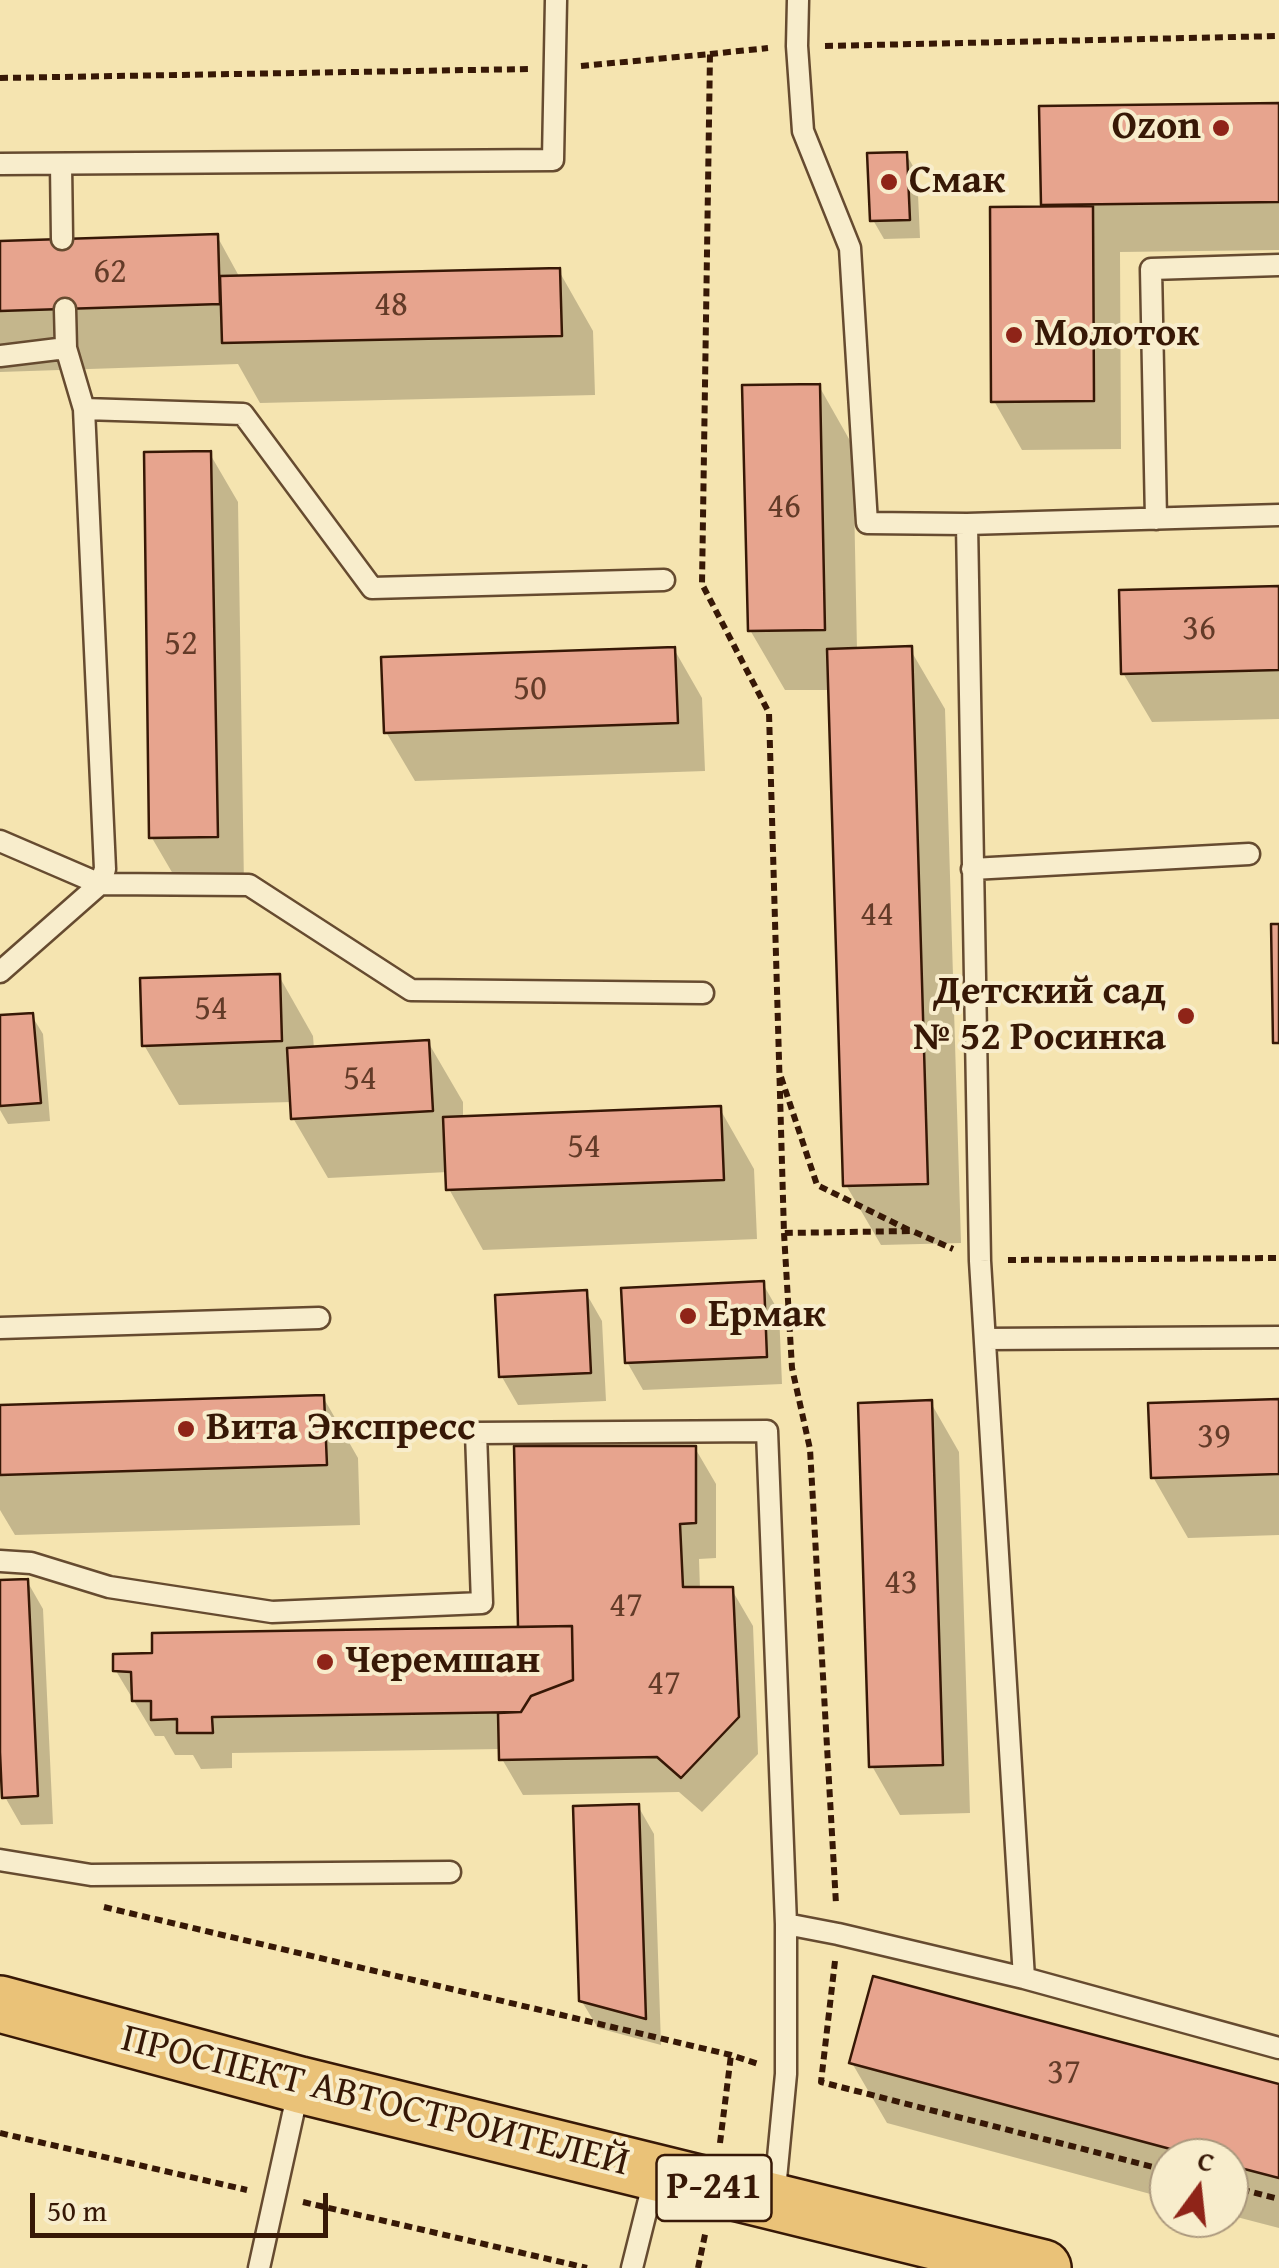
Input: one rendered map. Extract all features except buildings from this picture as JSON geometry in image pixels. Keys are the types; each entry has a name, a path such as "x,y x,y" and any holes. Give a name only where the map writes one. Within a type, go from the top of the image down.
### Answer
{"highway":[{"name":"ПРОСПЕКТ АВТОСТРОИТЕЛЕЙ","path":"0,2004 300,2085 1043,2268"}],"lane":[{"path":"0,164 553,160 556,0"},
{"path":"798,0 803,131 850,248 866,522 967,524 1279,516"},
{"path":"61,164 62,239"},
{"path":"1156,519 1151,269 1279,265"},
{"path":"0,972 100,884 105,870 84,409 66,348 65,309"},
{"path":"0,356 66,348"},
{"path":"84,409 242,414 372,588 664,580"},
{"path":"967,524 980,1260 1024,1978"},
{"path":"0,841 100,884 249,885 411,990 703,994"},
{"path":"972,869 1249,854"},
{"path":"0,1328 320,1318"},
{"path":"986,1339 1279,1336"},
{"path":"0,1562 31,1562 109,1587 272,1612 482,1603 476,1434 768,1432 786,1924 786,2074 774,2202"},
{"path":"0,1860 91,1875 450,1872"},
{"path":"786,1924 1024,1978 1279,2048"},
{"path":"259,2268 300,2085"},
{"path":"632,2268 656,2174"}],"path":[{"path":"710,54 797,46 1279,36"},
{"path":"779,1071 818,1185 912,1231"},
{"path":"784,1233 792,1368 810,1449 838,1934 822,2082"},
{"path":"96,1906 731,2055 786,2074 1149,2166"},
{"path":"1249,2191 1279,2199"}],"place":[{"name":"Ozon","path":"1221,128"},
{"name":"Смак","path":"889,182"},
{"name":"Молоток","path":"1014,335"},
{"name":"Детский сад № 52 Росинка","path":"1186,1016"},
{"name":"Ермак","path":"688,1316"},
{"name":"Вита Экспресс","path":"186,1429"},
{"name":"Черемшан","path":"325,1662"}]}
